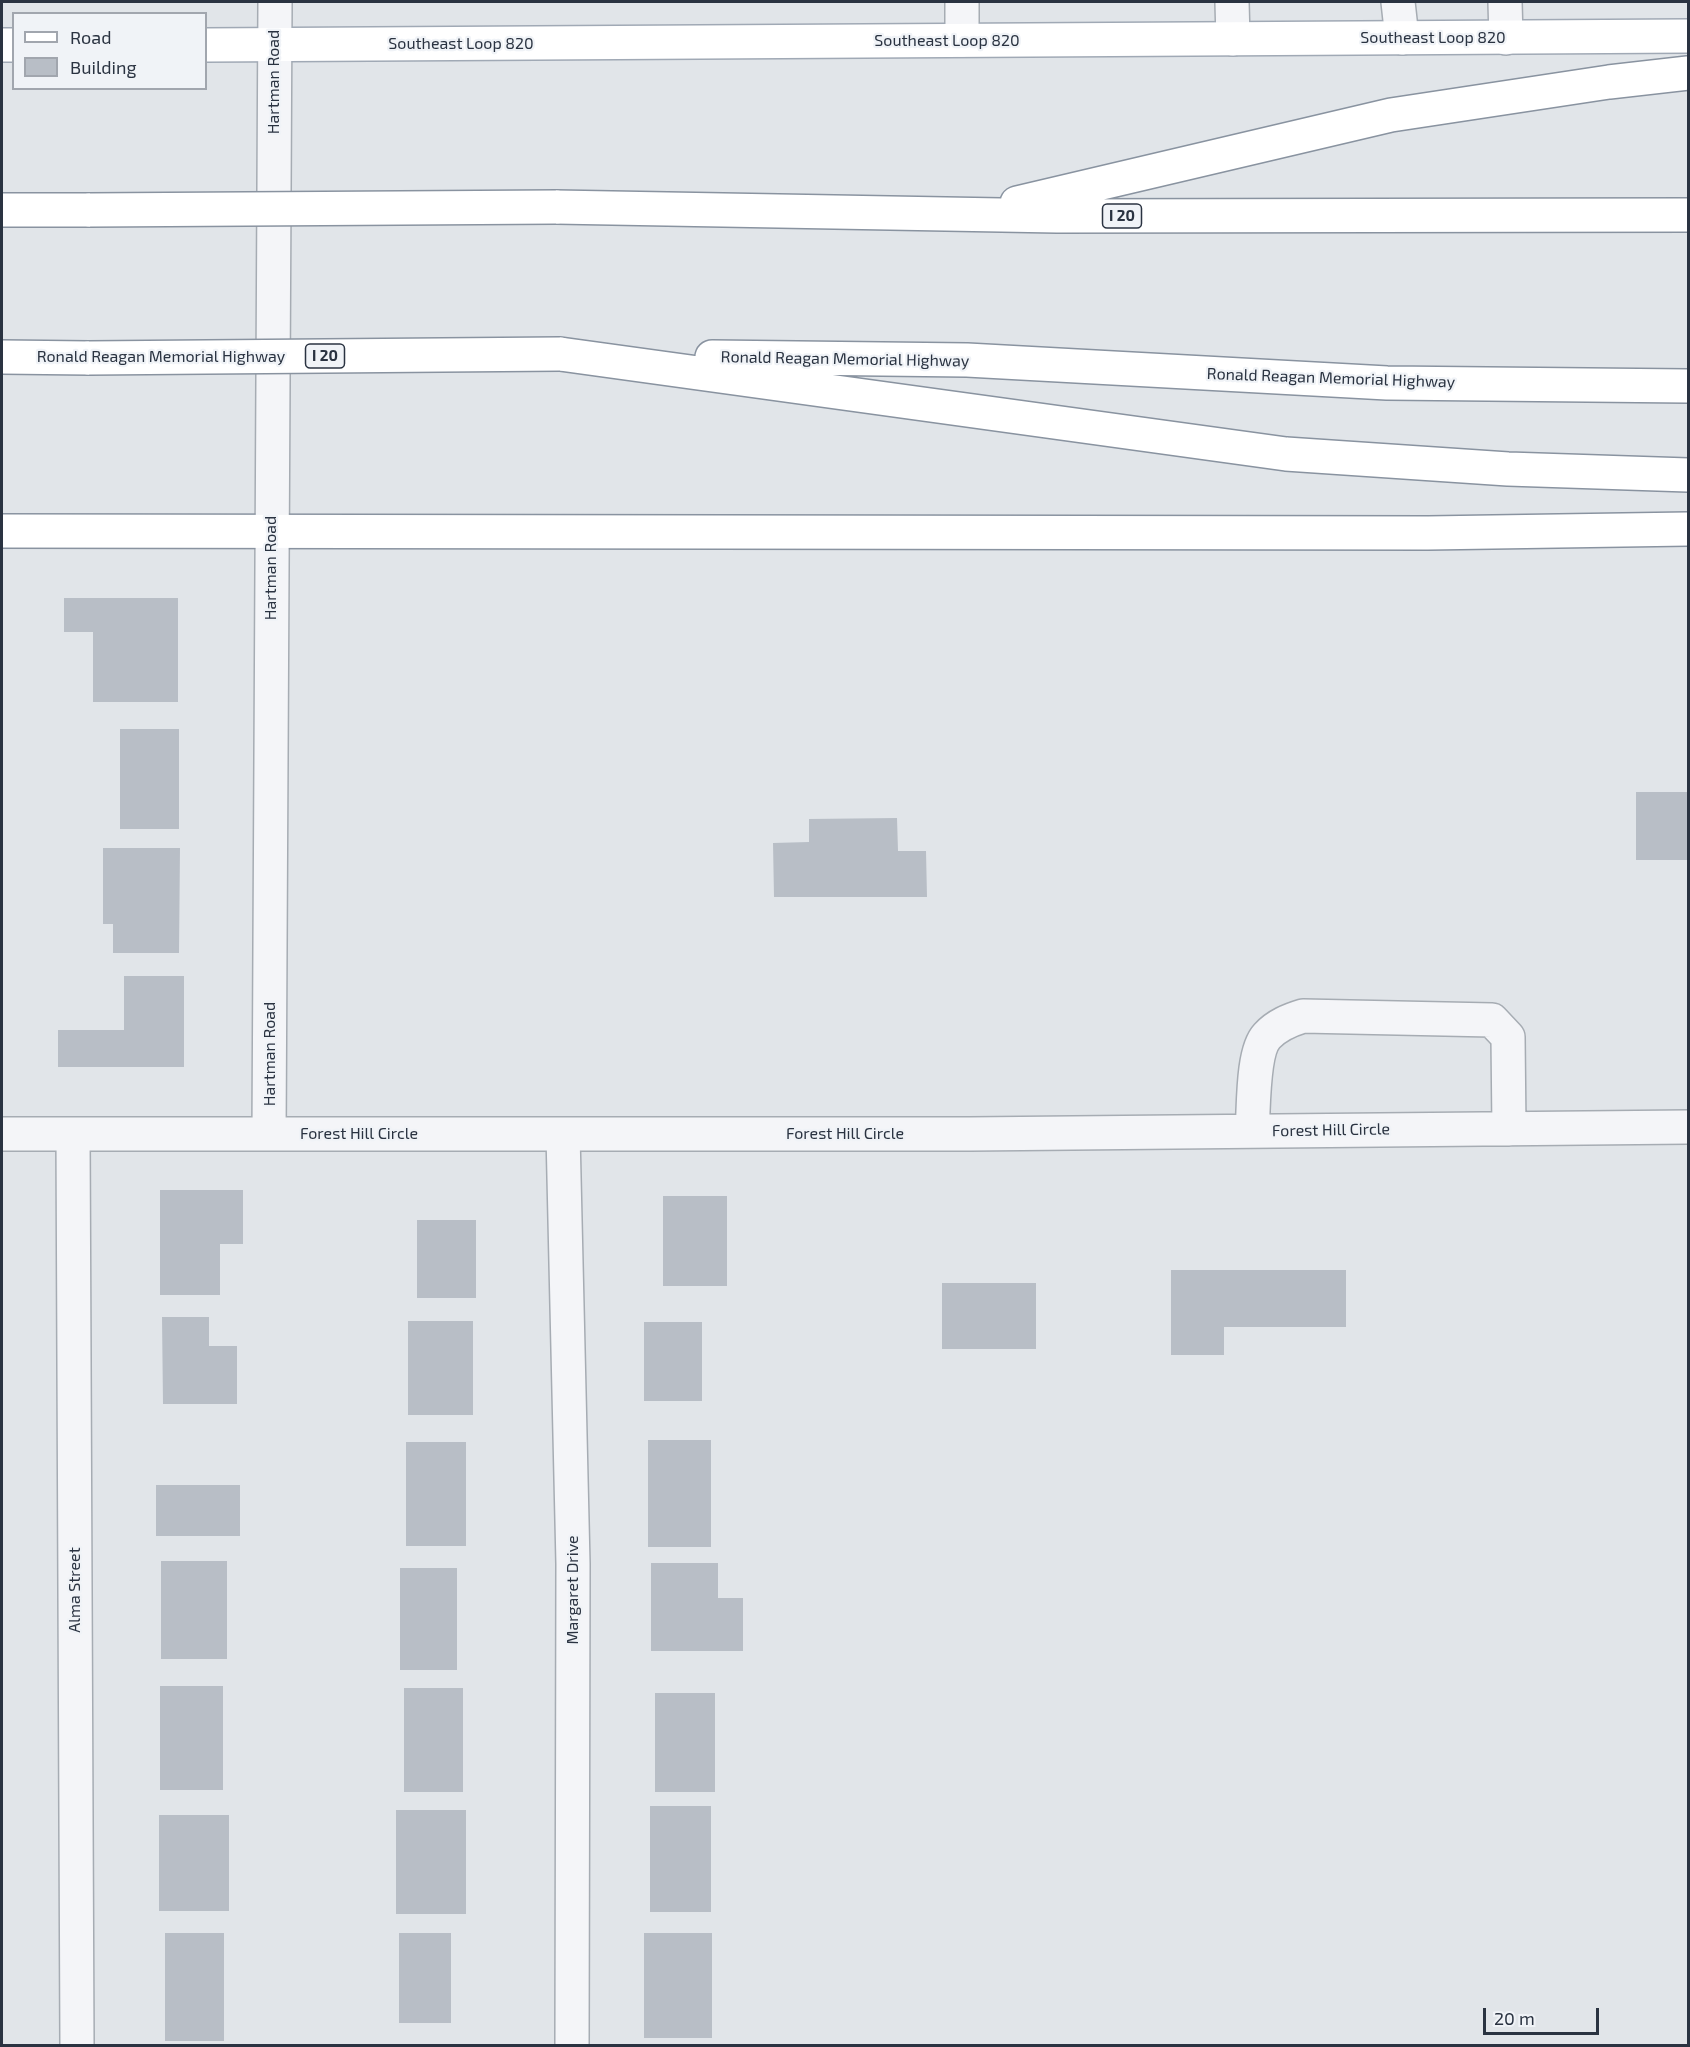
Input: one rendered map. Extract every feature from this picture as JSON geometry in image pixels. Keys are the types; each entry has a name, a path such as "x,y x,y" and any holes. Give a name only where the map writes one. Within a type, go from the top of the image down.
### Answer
{"main road":[{"name":"Southeast Loop 820","path":"207,45 1689,36"},
{"path":"968,214 1391,115 1609,81 1689,73"},
{"name":"I 20","path":"2,210 556,207 968,214 1689,215"},
{"path":"560,354 1286,454 1508,469 1689,475"},
{"name":"Ronald Reagan Memorial Highway","path":"2,357 560,354 967,360 1387,383 1689,386"},
{"path":"2,531 1428,533 1689,529"}],"street":[{"name":"Hartman Road","path":"269,1134 275,2"},
{"path":"962,2 962,40"},
{"path":"1232,2 1233,39"},
{"path":"1398,2 1402,38"},
{"path":"1505,2 1506,38"},
{"path":"1252,1131 1259,1050 1266,1037 1278,1026 1303,1016 1492,1020 1508,1037 1509,1129"},
{"name":"Forest Hill Circle","path":"2,1134 563,1134 1689,1127"},
{"name":"Alma Street","path":"73,1134 77,2046"},
{"name":"Margaret Drive","path":"563,1134 573,1564 572,2046"}],"building":[{"path":"64,598 178,598 178,702 93,702 93,632 64,632"},
{"path":"120,729 179,729 179,829 120,829"},
{"path":"1636,792 1688,792 1688,860 1636,860"},
{"path":"897,818 898,851 926,851 927,897 774,897 773,843 809,842 809,819"},
{"path":"103,848 180,848 179,953 113,953 113,924 103,924"},
{"path":"124,976 184,976 184,1067 58,1067 58,1030 124,1030"},
{"path":"160,1190 243,1190 243,1244 220,1244 220,1295 160,1295"},
{"path":"663,1196 727,1196 727,1286 663,1286"},
{"path":"417,1220 476,1220 476,1298 417,1298"},
{"path":"1171,1270 1346,1270 1346,1327 1224,1327 1224,1355 1171,1355"},
{"path":"942,1283 1036,1283 1036,1349 942,1349"},
{"path":"162,1317 209,1317 209,1346 237,1346 237,1404 163,1404"},
{"path":"408,1321 473,1321 473,1415 408,1415"},
{"path":"644,1322 702,1322 702,1401 644,1401"},
{"path":"648,1440 711,1440 711,1547 648,1547"},
{"path":"406,1442 466,1442 466,1546 406,1546"},
{"path":"156,1485 240,1485 240,1536 156,1536"},
{"path":"161,1561 227,1561 227,1659 161,1659"},
{"path":"651,1563 718,1563 718,1598 743,1598 743,1651 651,1651"},
{"path":"400,1568 457,1568 457,1670 400,1670"},
{"path":"160,1686 223,1686 223,1790 160,1790"},
{"path":"404,1688 463,1688 463,1792 404,1792"},
{"path":"655,1693 715,1693 715,1792 655,1792"},
{"path":"650,1806 711,1806 711,1912 650,1912"},
{"path":"396,1810 466,1810 466,1914 396,1914"},
{"path":"159,1815 229,1815 229,1911 159,1911"},
{"path":"165,1933 224,1933 224,2041 165,2041"},
{"path":"399,1933 451,1933 451,2023 399,2023"},
{"path":"644,1933 712,1933 712,2038 644,2038"}]}
